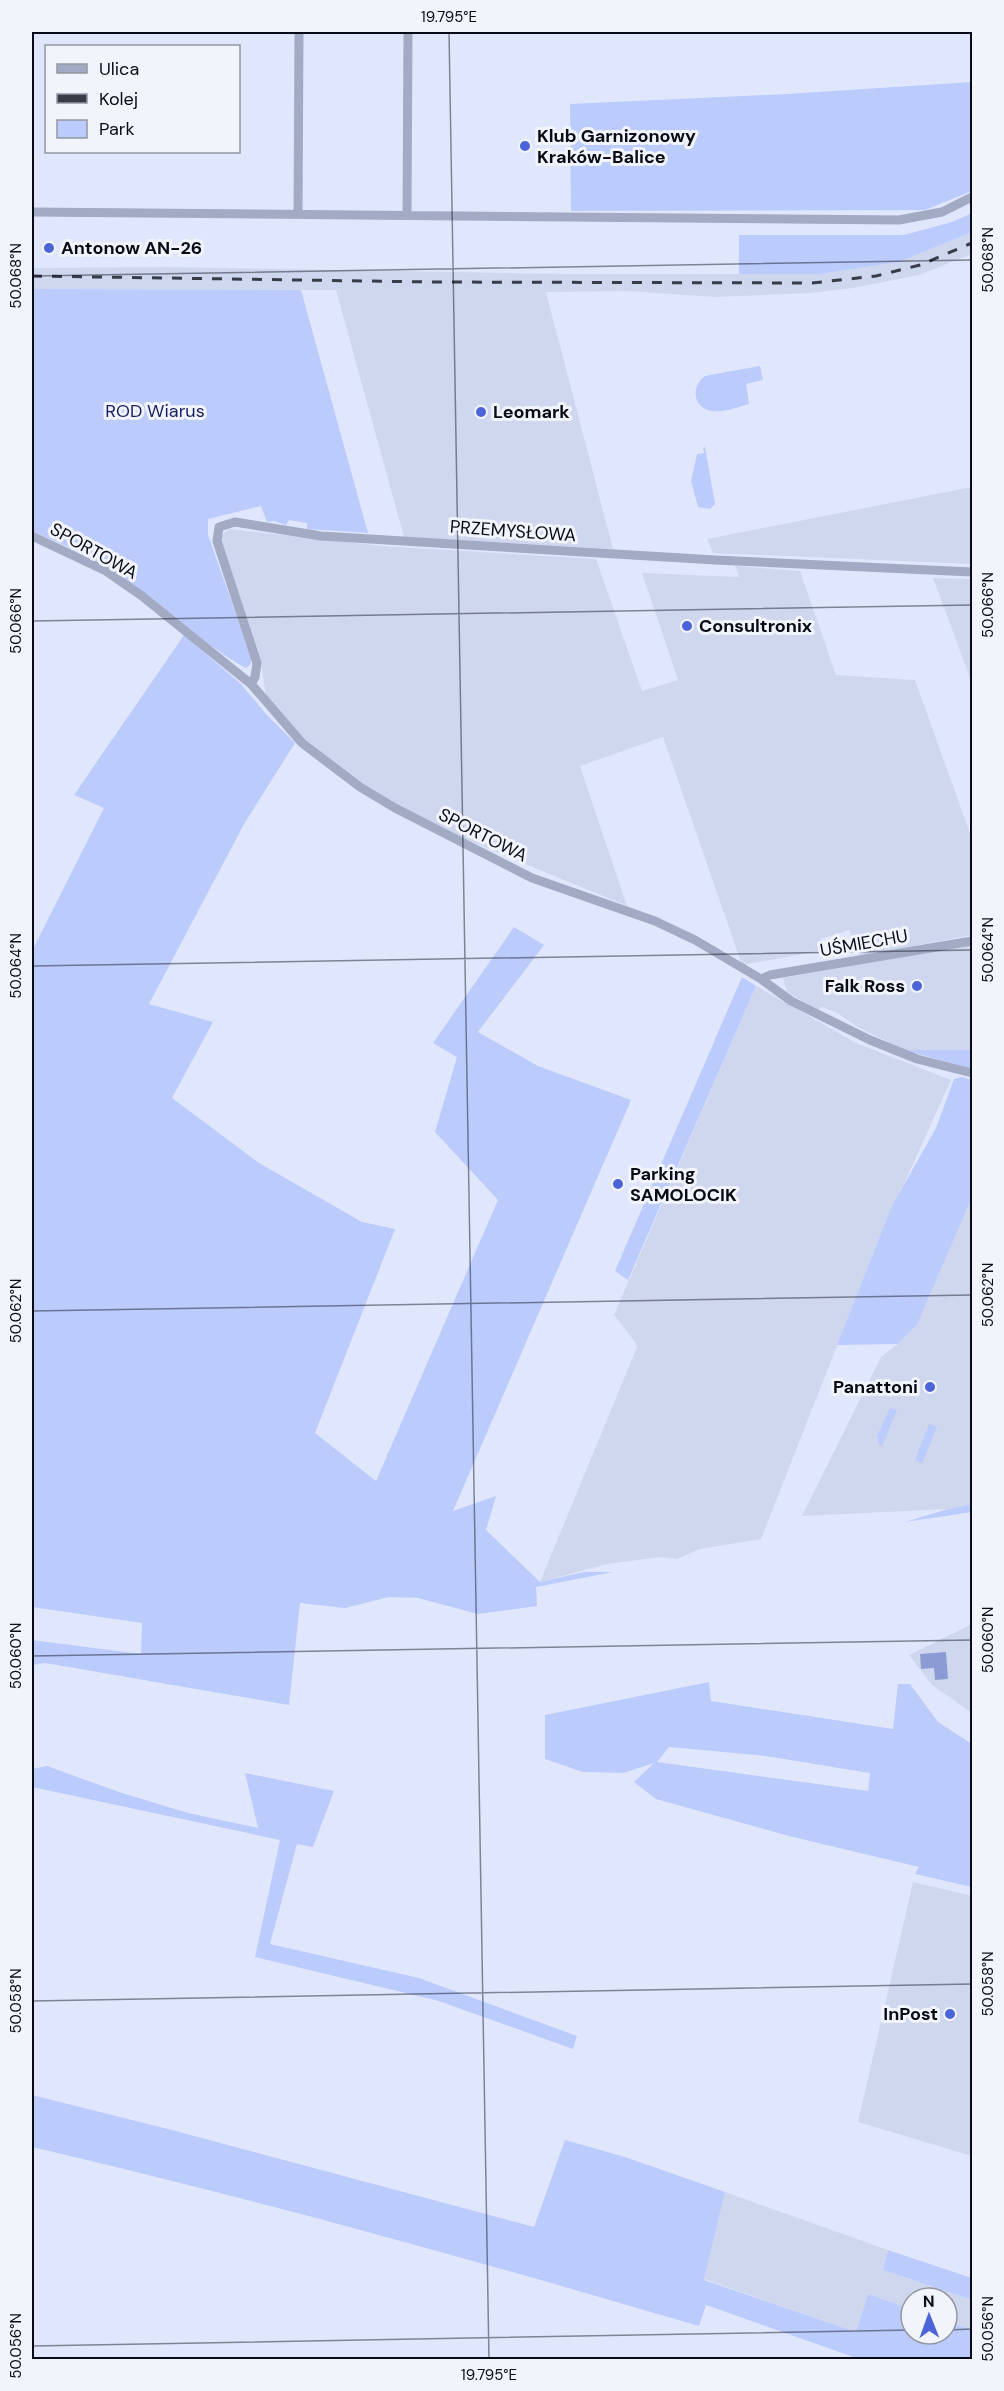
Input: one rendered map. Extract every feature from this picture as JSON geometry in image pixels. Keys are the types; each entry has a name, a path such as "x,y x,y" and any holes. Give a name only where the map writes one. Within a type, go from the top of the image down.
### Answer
{"street":[{"path":"298,214 299,32"},
{"path":"407,215 408,32"},
{"path":"32,212 900,220 942,212 972,197"},
{"name":"PRZEMYSŁOWA","path":"251,684 255,676 256,663 217,541 219,528 228,523 243,523 321,536 715,560 972,572"},
{"name":"SPORTOWA","path":"32,536 106,571 142,596 251,684 302,743 360,787 395,808 532,878 655,921 695,940 761,979 790,1001 870,1040 917,1059 972,1073"},
{"name":"UŚMIECHU","path":"761,979 770,975 972,941"}],"shaded area":[{"path":"972,232 972,254 919,275 853,288 810,293 715,297 627,291 546,292 613,549 404,537 336,290 32,289 32,268 165,267 571,274 820,274 899,262"},
{"path":"972,487 972,564 713,553 707,539"},
{"path":"229,529 382,546 596,559 642,691 678,680 642,573 739,577 735,566 800,571 836,675 915,680 972,839 972,935 860,956 849,930 821,939 825,950 742,965 663,737 580,766 627,906 436,827 352,778 303,740 266,696 261,663 221,545 222,535"},
{"path":"933,578 972,579 972,683"},
{"path":"972,945 972,1050 904,1050 856,1026 839,1014 823,1007 817,1010 787,992 783,978"},
{"path":"756,986 856,1043 951,1080 879,1239 761,1539 700,1549 677,1559 660,1557 607,1564 540,1582 637,1347 614,1315"},
{"path":"972,1197 972,1504 948,1509 802,1516 881,1357 917,1325"},
{"path":"972,1624 972,1713 932,1685 909,1655"},
{"path":"946,1652 948,1679 935,1680 934,1668 921,1669 920,1654"},
{"path":"913,1882 972,1896 972,2156 858,2122"},
{"path":"725,2192 888,2250 883,2270 930,2286 899,2286 899,2305 868,2294 856,2332 704,2279"},
{"path":"959,2296 972,2300 972,2330 959,2325"}],"green space":[{"path":"972,82 972,191 925,210 571,211 570,104 787,94"},
{"path":"972,213 972,232 899,262 820,274 739,274 739,235 904,235 952,222"},
{"name":"ROD Wiarus","path":"32,289 301,290 368,533 307,529 307,523 289,520 286,525 274,521 267,522 261,506 208,519 208,535 251,656 251,664 246,668 217,650 122,577 84,555 32,531"},
{"path":"760,366 763,380 746,384 749,404 716,411 700,406 696,396 697,385 705,376"},
{"path":"705,447 715,504 710,509 698,507 691,481 697,454 704,453 703,448"},
{"path":"184,635 241,684 295,743 244,824 149,1004 213,1022 172,1098 259,1163 362,1222 395,1229 315,1433 376,1481 498,1200 435,1132 457,1057 433,1043 514,927 544,945 478,1032 538,1066 631,1100 453,1511 496,1496 486,1530 540,1582 584,1572 613,1572 536,1587 537,1606 478,1614 418,1598 389,1597 345,1608 300,1603 289,1705 45,1663 32,1665 32,1640 141,1654 142,1623 32,1607 32,951 104,808 74,795"},
{"path":"742,977 756,986 628,1280 615,1271"},
{"path":"904,1050 972,1050 972,1069"},
{"path":"962,1077 972,1080 972,1197 917,1325 898,1344 837,1345 892,1206 936,1128 954,1079"},
{"path":"890,1408 897,1410 882,1446 879,1445 877,1436"},
{"path":"929,1424 937,1427 922,1463 915,1460"},
{"path":"972,1504 972,1512 905,1522 948,1509"},
{"path":"709,1682 711,1701 893,1729 898,1684 910,1684 938,1722 972,1744 972,1887 915,1874 919,1867 789,1836 656,1799 634,1782 654,1763 623,1773 583,1772 545,1759 545,1715","holes":["669,1747 766,1756 870,1773 868,1791 657,1762"]},
{"path":"47,1766 122,1793 188,1813 258,1828 245,1773 334,1791 313,1847 297,1844 270,1944 419,1978 577,2036 573,2049 439,2001 255,1957 280,1840 32,1787 32,1769"},
{"path":"32,2095 534,2227 565,2140 625,2157 725,2192 704,2280 856,2332 868,2294 899,2305 899,2346 959,2346 959,2325 972,2330 972,2359 859,2359 706,2305 699,2326 367,2232 32,2147"},
{"path":"888,2250 972,2278 972,2300 959,2296 959,2286 930,2286 883,2270"}],"railway":[{"path":"32,276 431,282 812,283 876,276 920,265 972,243"}],"place":[{"name":"Klub Garnizonowy Kraków-Balice","path":"525,146"},
{"name":"Antonow AN-26","path":"49,248"},
{"name":"Leomark","path":"481,412"},
{"name":"Consultronix","path":"687,626"},
{"name":"Falk Ross","path":"917,986"},
{"name":"Parking SAMOLOCIK","path":"618,1184"},
{"name":"Panattoni","path":"930,1387"},
{"name":"InPost","path":"950,2014"}]}
